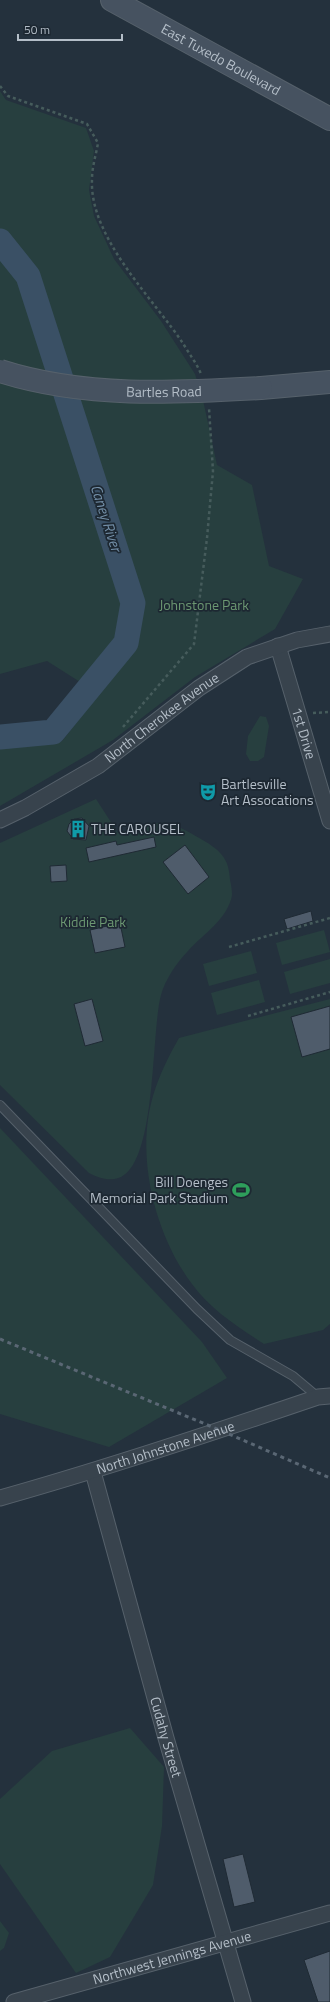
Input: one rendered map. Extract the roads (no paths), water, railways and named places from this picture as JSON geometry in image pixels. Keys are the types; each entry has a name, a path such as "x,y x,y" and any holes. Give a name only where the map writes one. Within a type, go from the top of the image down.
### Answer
{"main road":[{"name":"East Tuxedo Boulevard","path":"112,0 330,119"},
{"name":"Bartles Road","path":"0,371 31,381 110,391 171,393 261,388 330,382"}],"street":[{"name":"North Cherokee Avenue","path":"0,820 25,808 98,766 199,688 247,657 297,640 330,634"},
{"name":"1st Drive","path":"278,646 330,821"},
{"name":"North Johnstone Avenue","path":"0,1498 93,1472 222,1431 324,1396"},
{"name":"Cudahy Street","path":"93,1472 166,1738 227,1942 243,2002"},
{"name":"Northwest Jennings Avenue","path":"14,2002 330,1913"}],"lane":[{"path":"0,1105 197,1309 230,1340 293,1376 324,1396"}],"waterway":[{"name":"Caney River","path":"0,241 28,276 133,603 126,643 53,732 0,737"}],"railway":[{"path":"0,1339 222,1431 330,1478"}],"place":[{"name":"Bartlesville Art Assocations","path":"208,792"},
{"name":"THE CAROUSEL","path":"78,829"},
{"name":"Bill Doenges Memorial Park Stadium","path":"241,1190"}],"park label":[{"name":"Johnstone Park","path":"204,605"},
{"name":"Kiddie Park","path":"93,922"}]}
